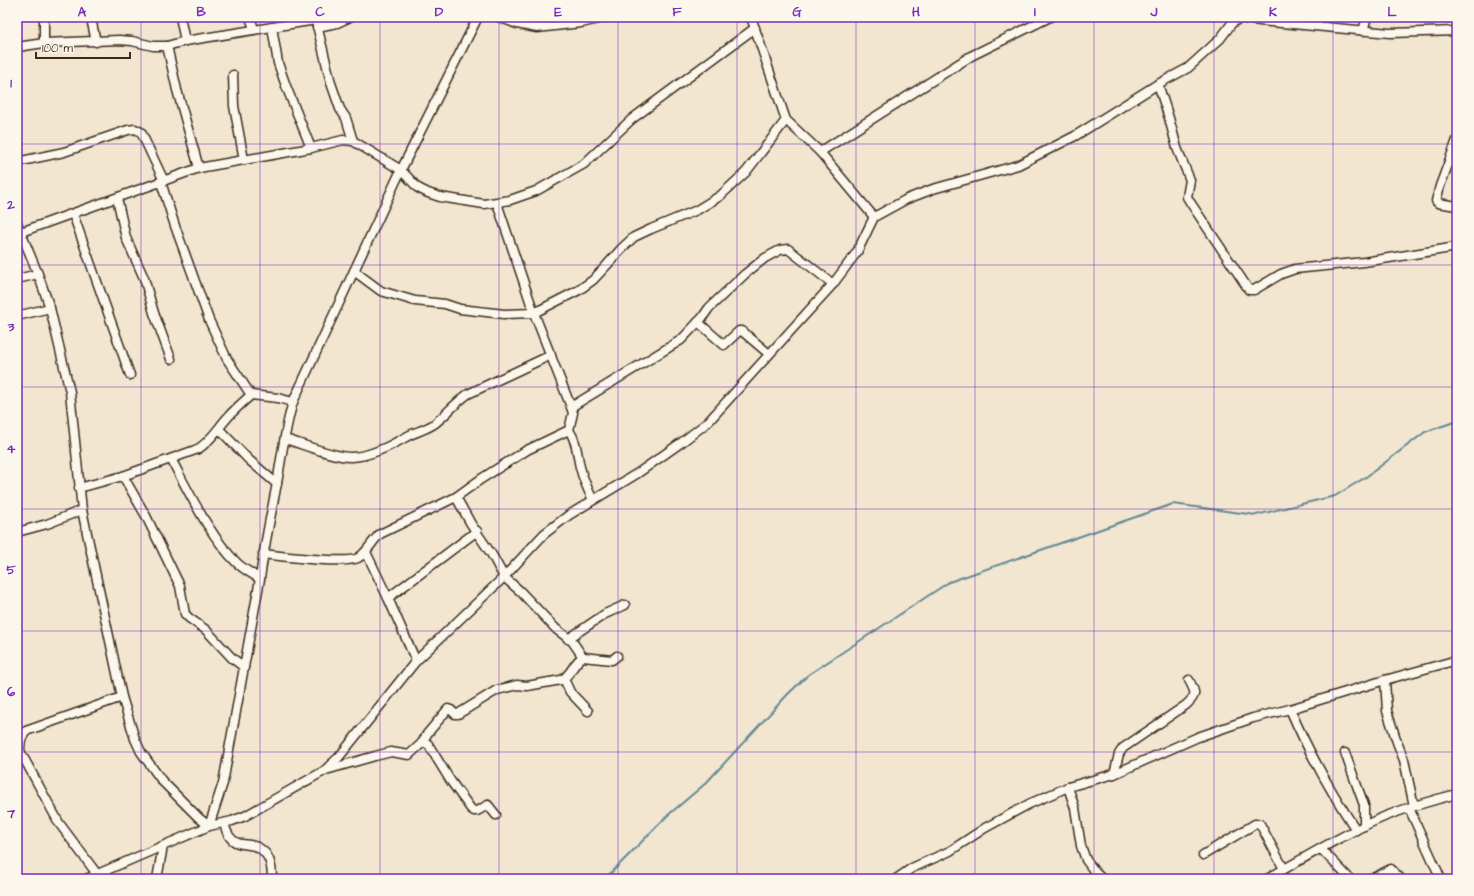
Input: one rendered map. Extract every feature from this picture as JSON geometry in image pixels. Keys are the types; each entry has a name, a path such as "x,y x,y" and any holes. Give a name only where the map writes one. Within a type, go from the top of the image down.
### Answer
{"street":[{"path":"44,17 44,43"},
{"path":"92,17 96,42"},
{"path":"180,17 185,41"},
{"path":"250,17 254,29"},
{"path":"17,47 44,43 132,41 153,46 167,46 185,41 254,29 316,21 337,23 350,17"},
{"path":"209,826 223,783 287,421 293,402 401,170 478,17"},
{"path":"498,17 517,24 537,28 580,23 608,17"},
{"path":"751,17 786,120 820,152 874,217"},
{"path":"820,152 971,56 1050,17"},
{"path":"86,879 209,826 245,816 324,771 339,758 416,661 504,577 544,534 569,515 638,473 708,422 833,284 857,252 874,217 907,199 933,189 1018,165 1075,136 1158,84 1188,68 1220,40 1232,23 1240,17 1260,21 1298,20 1390,34 1457,30"},
{"path":"1363,31 1367,17"},
{"path":"316,21 331,84 340,109 346,118 353,141"},
{"path":"272,27 280,69 311,148"},
{"path":"21,232 199,168 311,148 343,140 353,141 401,170 418,188 440,197 484,204 497,203 536,191 584,164 632,119 755,28"},
{"path":"167,46 177,90 199,168"},
{"path":"233,75 234,106 244,160"},
{"path":"1158,84 1177,148 1190,180 1187,197 1249,290 1254,290 1281,274 1295,269 1364,262 1457,247"},
{"path":"354,271 381,291 415,301 445,304 460,309 504,314 534,313 578,290 593,280 634,237 697,210 720,196 746,172 786,120"},
{"path":"17,162 64,152 128,130 135,129 141,132 163,181 175,226 209,320 227,359 251,395 278,398 293,402"},
{"path":"1457,140 1436,201 1438,203 1457,206"},
{"path":"117,198 126,238 144,278 154,313 171,359"},
{"path":"497,203 534,313 571,407 572,413 570,430 575,438 580,467 586,487 593,500"},
{"path":"73,214 130,375"},
{"path":"17,223 50,308 70,392 82,510 122,697 135,738 141,752 162,781 209,826"},
{"path":"571,407 681,340 710,308 745,274 766,258 780,250 788,249 833,284"},
{"path":"17,279 38,274"},
{"path":"17,316 50,308"},
{"path":"698,322 724,345 739,331 742,331 769,354"},
{"path":"285,439 340,456 351,457 364,455 397,443 424,430 434,424 468,394 551,355"},
{"path":"79,488 123,476 205,445 229,416 251,395"},
{"path":"219,429 249,460 277,484"},
{"path":"263,554 339,561 356,559 366,552 374,539 380,534 456,497 487,475 527,450 570,430"},
{"path":"171,459 205,520 224,548 238,565 260,579"},
{"path":"123,476 146,516 180,586 185,614 206,630 232,658 244,667"},
{"path":"456,497 470,524 477,531 504,577 520,591 556,629 577,647 583,657"},
{"path":"17,532 47,524 82,510"},
{"path":"388,598 477,531"},
{"path":"366,552 416,661"},
{"path":"568,639 605,614 625,605"},
{"path":"324,771 391,752 409,755 422,743 427,734 448,709 454,714 458,714 497,690 517,685 527,686 564,679 572,672 578,660 583,657 612,660 617,656"},
{"path":"896,879 912,868 950,851 985,828 1029,804 1068,787 1114,774 1198,737 1253,718 1290,709 1457,660"},
{"path":"564,679 570,692 588,711"},
{"path":"1114,774 1119,754 1124,748 1194,698 1194,689 1189,680"},
{"path":"1385,680 1387,711 1404,760 1411,807 1441,879"},
{"path":"97,874 58,823 20,750 20,743 21,738 26,731 122,697"},
{"path":"1290,709 1300,732 1341,808 1356,830"},
{"path":"422,743 428,744 450,780 474,812 488,805 496,815"},
{"path":"1345,753 1364,805 1364,826"},
{"path":"1068,787 1075,808 1081,846 1086,860 1094,872 1102,879"},
{"path":"1267,879 1282,873 1321,849 1364,826 1411,807 1457,794"},
{"path":"224,823 226,831 231,838 238,843 257,847 268,857 272,869 272,879"},
{"path":"1203,855 1255,824 1260,824 1282,873"},
{"path":"157,879 163,846"},
{"path":"1321,849 1350,879"},
{"path":"1371,879 1391,869 1401,879"}],"waterway":[{"path":"605,879 667,816 706,783 788,694 808,675 949,582 1173,504 1256,515 1335,496 1366,477 1425,432 1457,421"}]}
